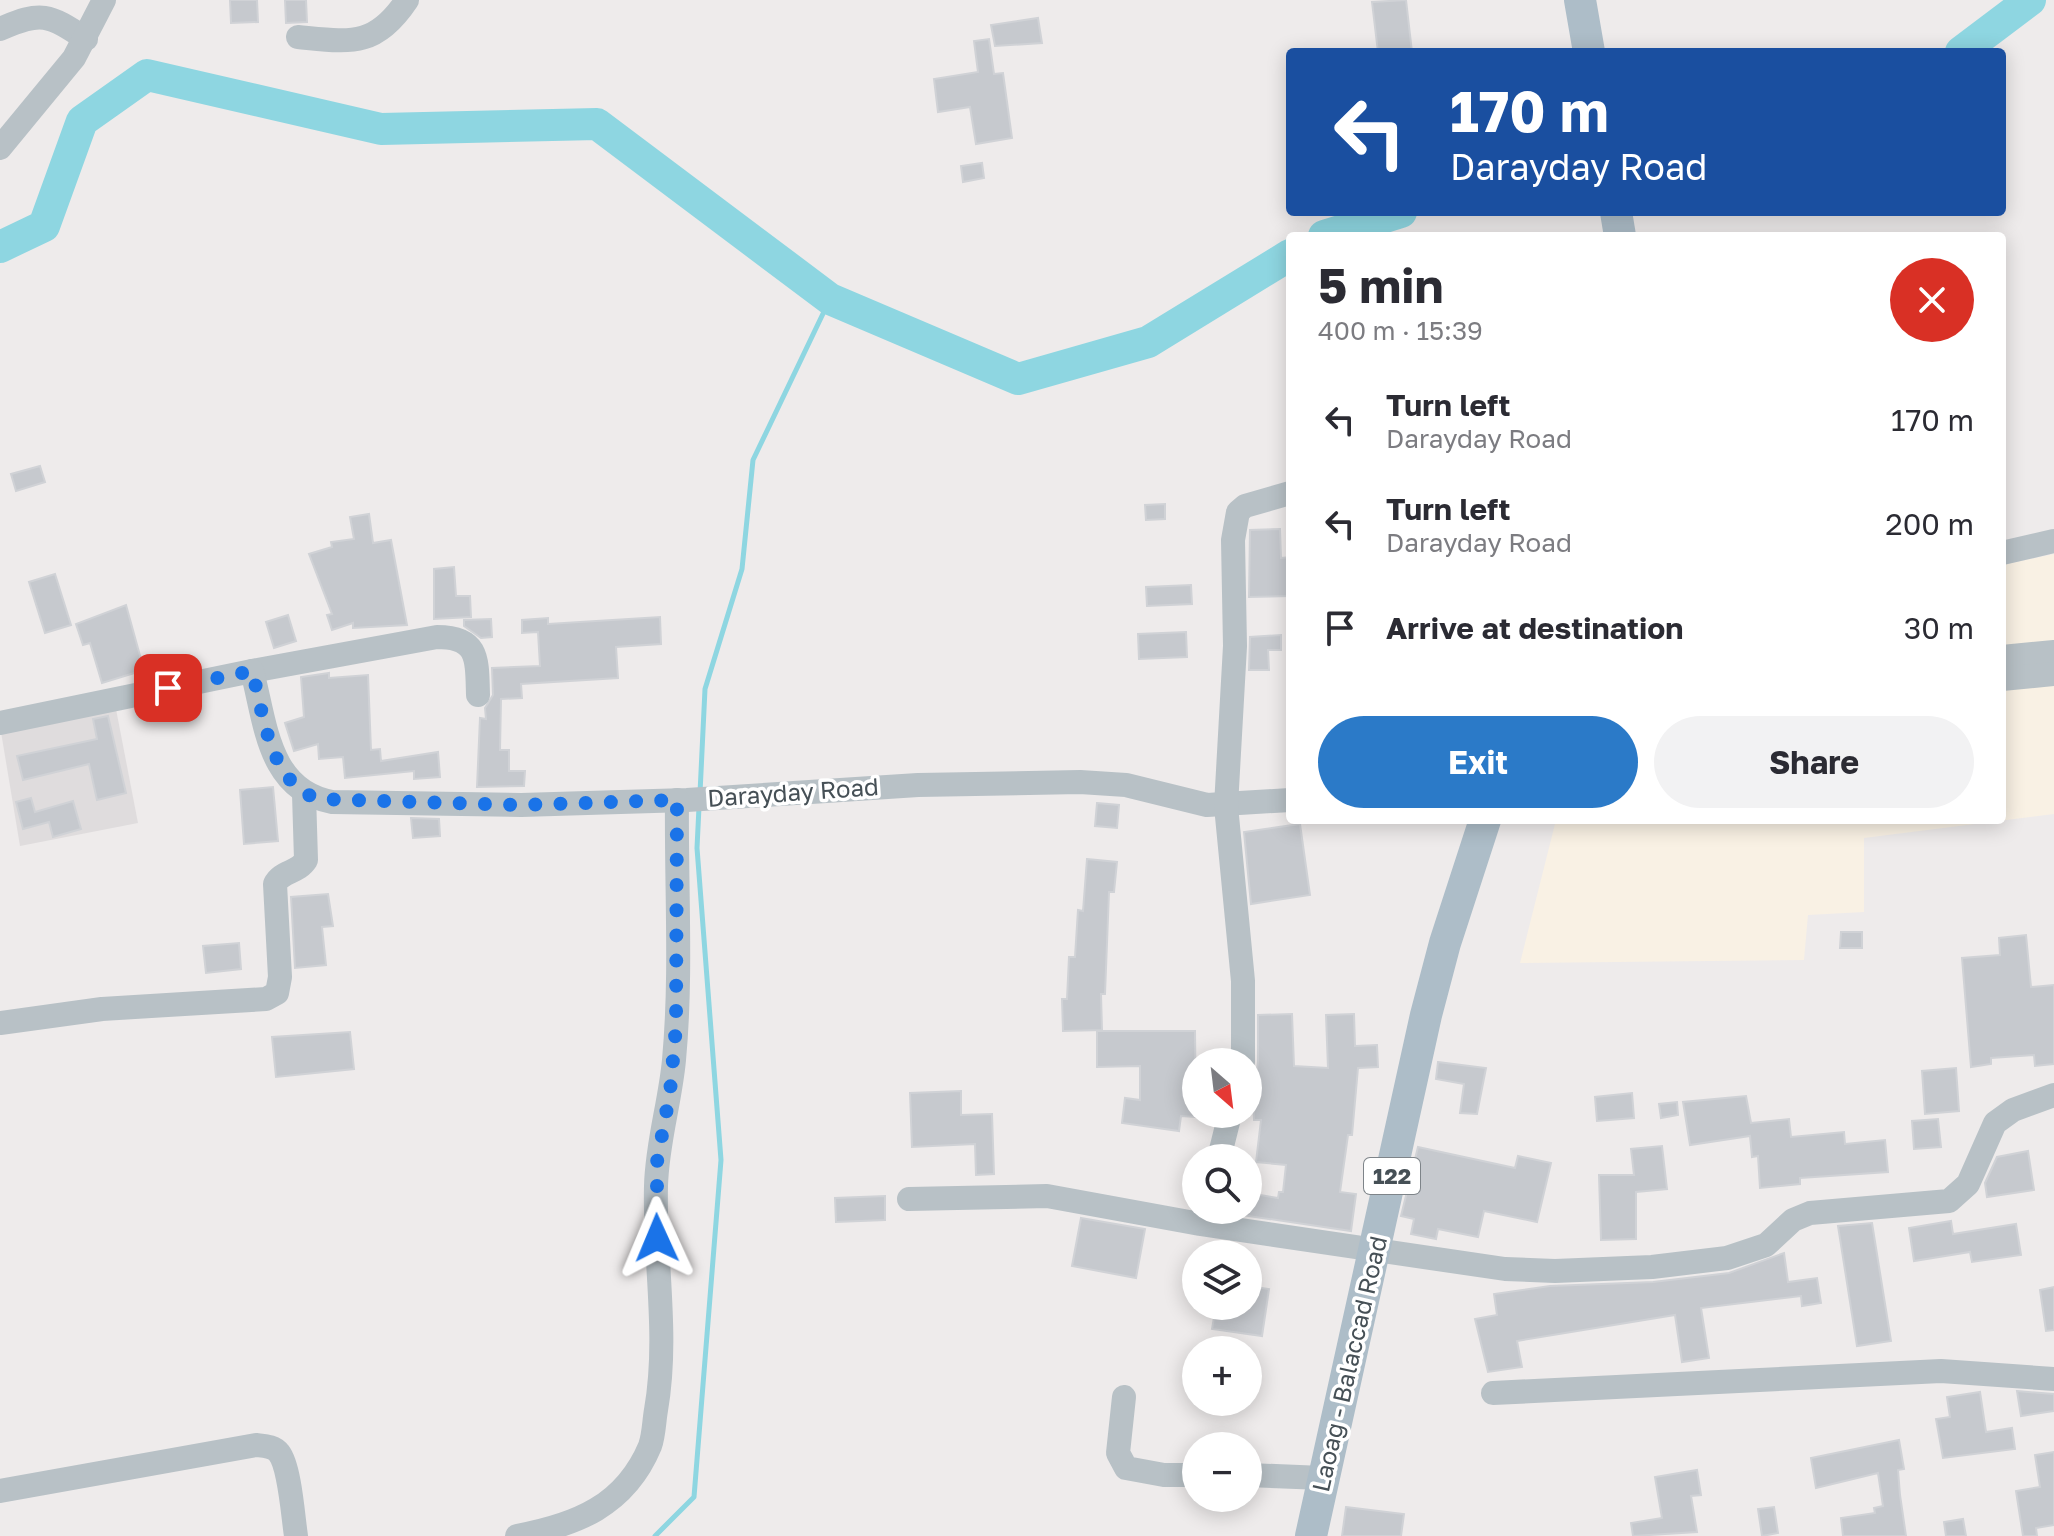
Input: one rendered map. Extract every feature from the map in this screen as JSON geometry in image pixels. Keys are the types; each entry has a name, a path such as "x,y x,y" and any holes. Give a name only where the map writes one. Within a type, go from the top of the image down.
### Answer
{"main road":[{"path":"1580,0 1588,48"},
{"name":"Laoag - Balaccad Road","path":"1311,1536 1377,1249 1426,1015 1445,943 1484,824"}],"street":[{"path":"0,148 86,39 104,0"},
{"path":"298,37 350,42 367,39 396,17 407,0"},
{"path":"0,29 31,16 44,15 86,39"},
{"path":"1243,1048 1243,981 1226,806 1235,646 1235,524 1245,506 1286,494"},
{"path":"2006,552 2054,541"},
{"path":"0,723 437,637 458,637 466,641 474,657 478,695"},
{"path":"2006,657 2054,652"},
{"path":"0,1023 102,1009 266,999 277,993 280,977 275,884 280,877 296,870 306,860 304,794 289,783 279,765 252,671"},
{"path":"2006,679 2054,674"},
{"name":"Darayday Road","path":"304,794 332,802 521,805 682,800 918,785 1102,782 1226,806 1286,800"},
{"path":"517,1536 570,1525 606,1504 633,1477 651,1444 660,1390 663,1334 657,1238 657,1162 670,1092 676,1027 682,800"},
{"path":"1240,1224 1377,1249 1528,1271 1652,1267 1727,1258 1766,1245 1793,1220 1810,1213 1949,1201 1968,1184 1995,1123 2013,1110 2054,1095"},
{"path":"909,1199 1047,1196 1182,1214"},
{"path":"1493,1393 1941,1371 2054,1379"},
{"path":"1124,1397 1118,1453 1126,1468 1182,1474"},
{"path":"0,1491 256,1445 268,1446 276,1449 284,1462 296,1536"},
{"path":"1262,1476 1323,1478"}],"shaded area":[{"path":"2054,554 2054,814 2006,820 2006,564"},
{"path":"115,704 138,823 20,846 0,726"},
{"path":"1555,824 1975,824 1864,838 1864,912 1808,915 1804,960 1520,963"}],"building":[{"path":"230,0 257,0 258,22 231,23"},
{"path":"285,0 306,0 307,22 286,23"},
{"path":"1406,0 1412,48 1378,48 1372,2"},
{"path":"1038,18 1042,43 995,46 991,25"},
{"path":"989,39 994,74 1003,73 1012,138 976,144 970,107 938,112 934,79 978,72 974,41"},
{"path":"982,163 984,178 963,182 961,166"},
{"path":"40,466 45,482 16,491 11,474"},
{"path":"1165,504 1165,519 1146,520 1145,505"},
{"path":"369,514 373,543 391,540 407,625 353,628 353,623 332,630 327,615 332,614 309,554 332,547 331,542 354,539 350,517"},
{"path":"1280,529 1281,558 1286,557 1286,596 1249,597 1250,530"},
{"path":"454,567 456,596 470,596 471,617 434,619 434,569"},
{"path":"55,574 71,625 45,633 29,582"},
{"path":"1191,585 1192,604 1147,606 1146,587"},
{"path":"126,605 144,670 102,683 90,643 83,645 76,624"},
{"path":"288,615 296,641 274,648 266,622"},
{"path":"660,617 661,644 616,647 618,678 521,684 522,698 501,699 500,750 509,750 509,771 525,771 524,786 477,787 480,718 486,719 485,708 493,695 492,668 540,666 538,632 522,633 522,620 548,618 548,624"},
{"path":"491,619 492,637 481,638 464,626 464,620"},
{"path":"1186,632 1187,657 1139,659 1138,634"},
{"path":"1281,635 1281,650 1268,650 1269,670 1249,670 1250,637"},
{"path":"329,673 329,678 368,675 371,750 380,749 381,761 438,752 440,777 414,779 414,771 345,778 343,757 319,759 318,744 294,751 285,723 304,717 301,677"},
{"path":"108,716 126,793 97,800 89,764 23,780 17,756 97,739 93,719"},
{"path":"273,787 278,841 244,844 240,790"},
{"path":"31,798 35,812 73,801 81,829 53,837 49,822 23,829 16,802"},
{"path":"1097,803 1119,805 1117,828 1095,826"},
{"path":"411,818 439,819 440,836 413,838"},
{"path":"1300,824 1310,895 1251,904 1244,832"},
{"path":"1087,859 1117,862 1114,892 1109,892 1105,994 1101,994 1102,1030 1063,1031 1062,999 1067,999 1069,957 1075,957 1078,910 1083,911"},
{"path":"328,894 333,926 322,927 326,965 295,968 291,897"},
{"path":"1841,932 1862,932 1862,948 1840,948"},
{"path":"2026,935 2031,987 2054,985 2054,1064 2035,1066 2034,1055 1991,1058 1991,1064 1971,1067 1962,958 2000,955 1999,938"},
{"path":"239,943 241,969 206,973 203,946"},
{"path":"1292,1014 1294,1066 1328,1068 1326,1015 1354,1014 1355,1046 1377,1045 1378,1067 1358,1068 1352,1135 1348,1135 1340,1192 1356,1194 1351,1231 1262,1218 1262,1195 1278,1198 1279,1192 1283,1192 1286,1165 1262,1163 1262,1144 1258,1144 1262,1128 1262,1048 1258,1048 1258,1015"},
{"path":"1097,1031 1195,1031 1195,1048 1182,1048 1182,1116 1179,1131 1122,1123 1125,1098 1140,1100 1140,1066 1097,1067"},
{"path":"350,1032 354,1069 276,1077 272,1037"},
{"path":"1438,1062 1486,1068 1477,1114 1460,1113 1464,1084 1436,1079"},
{"path":"1956,1068 1959,1111 1925,1114 1922,1071"},
{"path":"961,1091 961,1115 992,1114 994,1174 976,1175 975,1144 912,1147 910,1093"},
{"path":"1632,1093 1634,1118 1597,1121 1595,1097"},
{"path":"1746,1096 1751,1123 1789,1119 1791,1137 1844,1132 1845,1144 1885,1140 1888,1172 1800,1178 1800,1184 1760,1188 1758,1156 1752,1157 1750,1136 1690,1145 1683,1102"},
{"path":"1677,1102 1678,1115 1661,1118 1659,1104"},
{"path":"1938,1119 1941,1147 1914,1149 1912,1121"},
{"path":"1662,1146 1667,1189 1636,1192 1636,1239 1601,1240 1599,1175 1634,1175 1631,1149"},
{"path":"1418,1147 1515,1168 1518,1156 1551,1163 1537,1222 1484,1211 1478,1237 1438,1229 1436,1239 1411,1234 1414,1219 1401,1216"},
{"path":"2028,1151 2034,1190 1987,1197 1985,1183 1997,1157"},
{"path":"885,1196 885,1220 836,1222 835,1198"},
{"path":"1081,1218 1145,1229 1136,1278 1072,1266"},
{"path":"1951,1221 1953,1234 2016,1224 2021,1255 1972,1262 1970,1252 1914,1261 1909,1228"},
{"path":"1872,1223 1891,1341 1857,1346 1838,1226"},
{"path":"1784,1253 1788,1282 1817,1278 1821,1303 1802,1306 1801,1296 1701,1308 1709,1358 1682,1362 1675,1315 1517,1341 1522,1367 1488,1372 1475,1319 1497,1315 1494,1294 1550,1286 1653,1282 1729,1273"},
{"path":"2054,1287 2054,1330 2046,1331 2040,1290"},
{"path":"1262,1288 1269,1289 1262,1336 1212,1329 1214,1320 1262,1320"},
{"path":"2017,1391 2054,1394 2054,1411 2021,1416"},
{"path":"1980,1392 1986,1432 2012,1428 2015,1449 1943,1458 1936,1419 1950,1417 1947,1397"},
{"path":"1899,1440 1904,1469 1898,1470 1906,1536 1843,1536 1841,1518 1875,1513 1874,1508 1883,1506 1878,1473 1816,1488 1811,1458"},
{"path":"2054,1452 2054,1525 2036,1528 2037,1536 2023,1536 2016,1491 2040,1487 2035,1455"},
{"path":"1697,1470 1701,1495 1691,1496 1697,1532 1633,1536 1631,1523 1662,1518 1655,1477"},
{"path":"1346,1507 1404,1514 1401,1536 1342,1536"},
{"path":"1774,1507 1778,1533 1762,1536 1758,1509"},
{"path":"1963,1519 1966,1536 1946,1536 1944,1522"}],"waterway":[{"path":"1966,48 2030,0"},
{"path":"0,247 44,226 82,121 147,75 381,129 597,124 830,299 1018,379 1148,342 1286,257"},
{"path":"1337,232 1388,216"},
{"path":"700,793 705,689 742,569 753,460 830,299"},
{"path":"655,1536 694,1497 721,1160 697,848 699,807"}],"route":[{"path":"168,688 252,671 279,765 289,783 318,799 332,802 521,805 677,800 676,1027 670,1092 657,1162 657,1238"}]}
